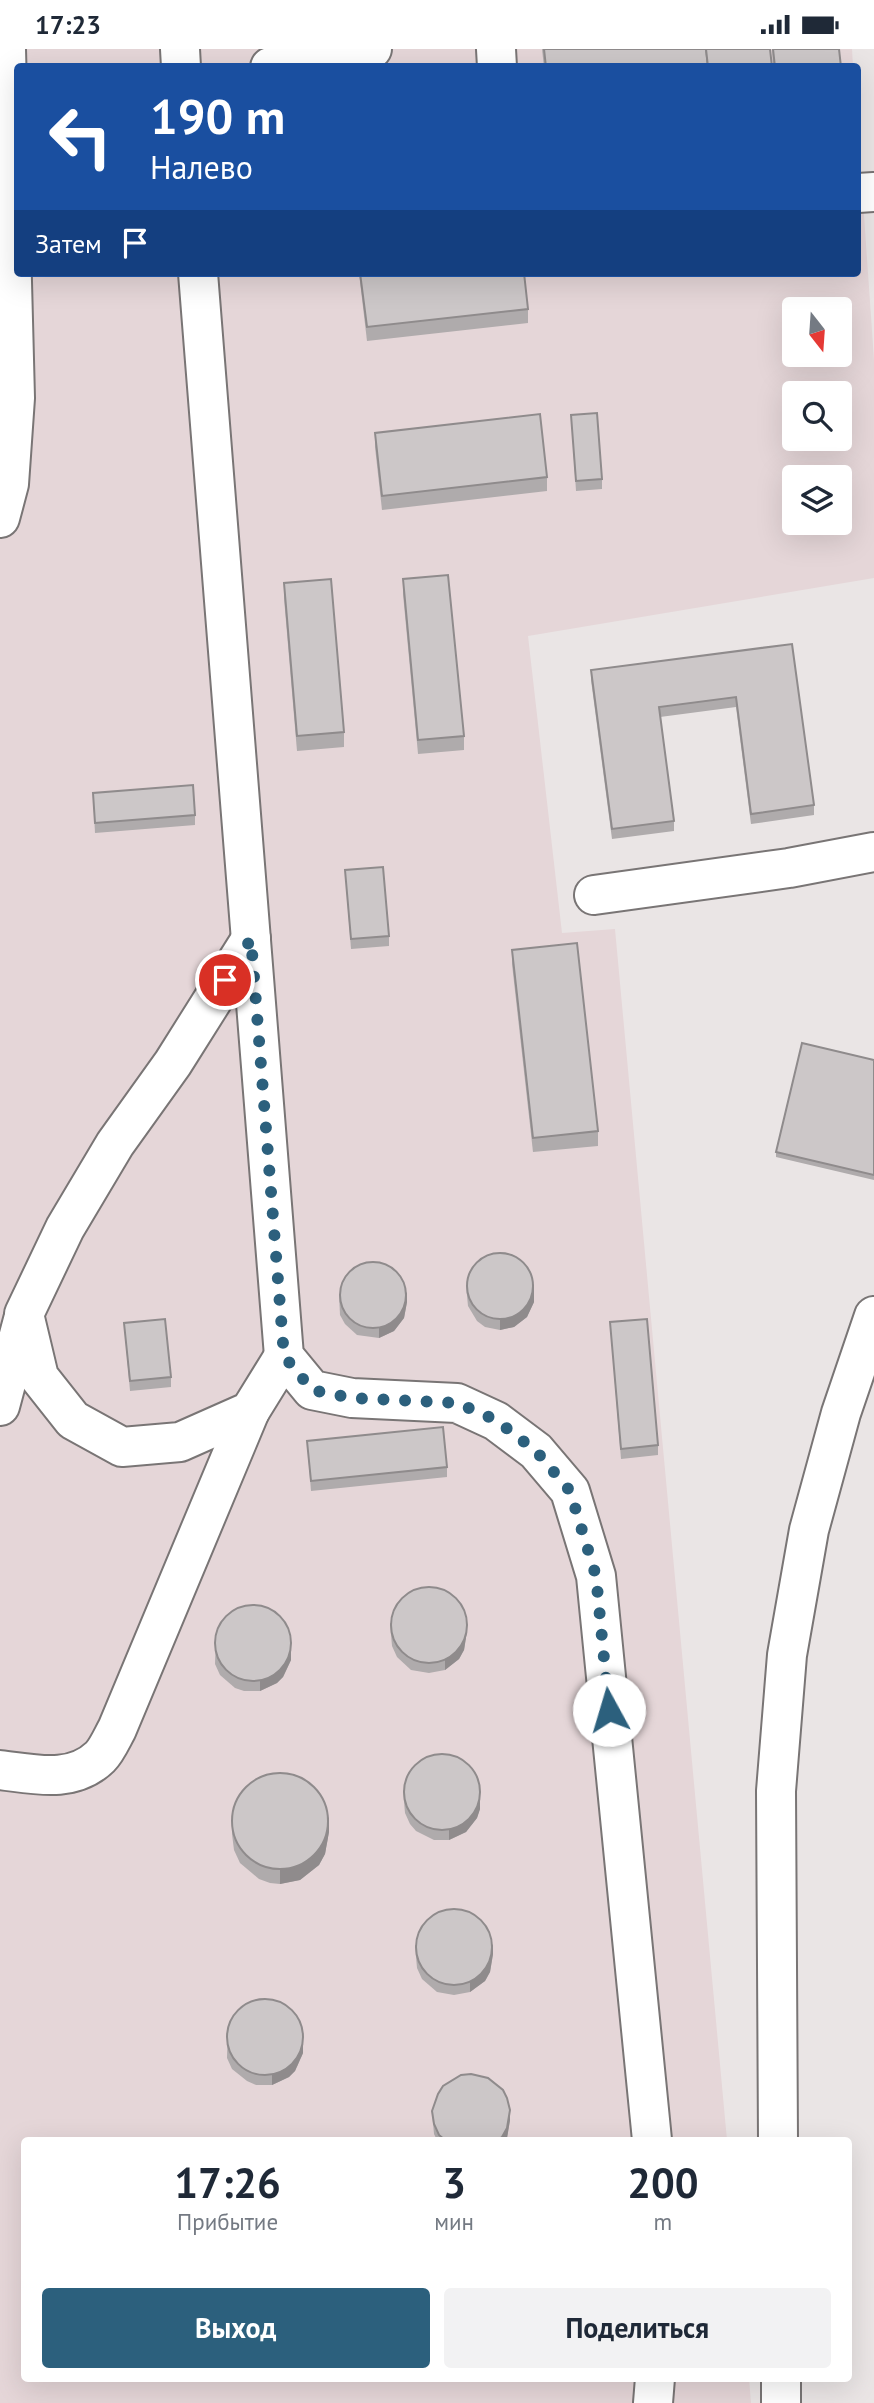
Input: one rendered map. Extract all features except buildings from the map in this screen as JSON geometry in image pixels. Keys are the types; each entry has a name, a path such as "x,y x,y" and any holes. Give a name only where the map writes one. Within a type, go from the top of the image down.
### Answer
{"street":[{"path":"0,518 9,484 15,398 6,49"},
{"path":"284,63 314,54 372,49"},
{"path":"198,277 284,1356 312,1390 352,1398 457,1403 496,1420 536,1451 570,1491 596,1576 652,2137"},
{"path":"594,895 789,868 874,852"},
{"path":"0,1406 24,1314 65,1228 115,1144 173,1063 251,939"},
{"path":"24,1314 39,1377 73,1420 122,1447 180,1442 250,1411"},
{"path":"778,2137 776,1791 787,1655 809,1530 841,1413 874,1316"},
{"path":"0,1770 50,1776 80,1772 102,1756 122,1716 250,1411 284,1356"},
{"path":"653,2403 655,2382"},
{"path":"781,2382 781,2403"}],"shaded area":[{"path":"0,49 852,49 853,63 14,63 14,277 861,277 861,172 874,360 874,578 528,636 562,933 615,929 727,2137 21,2137 21,2382 749,2382 751,2403 0,2403"}],"route":[{"path":"225,980 251,939 284,1356 312,1390 352,1398 457,1403 496,1420 536,1451 570,1491 596,1576 609,1710"}]}
